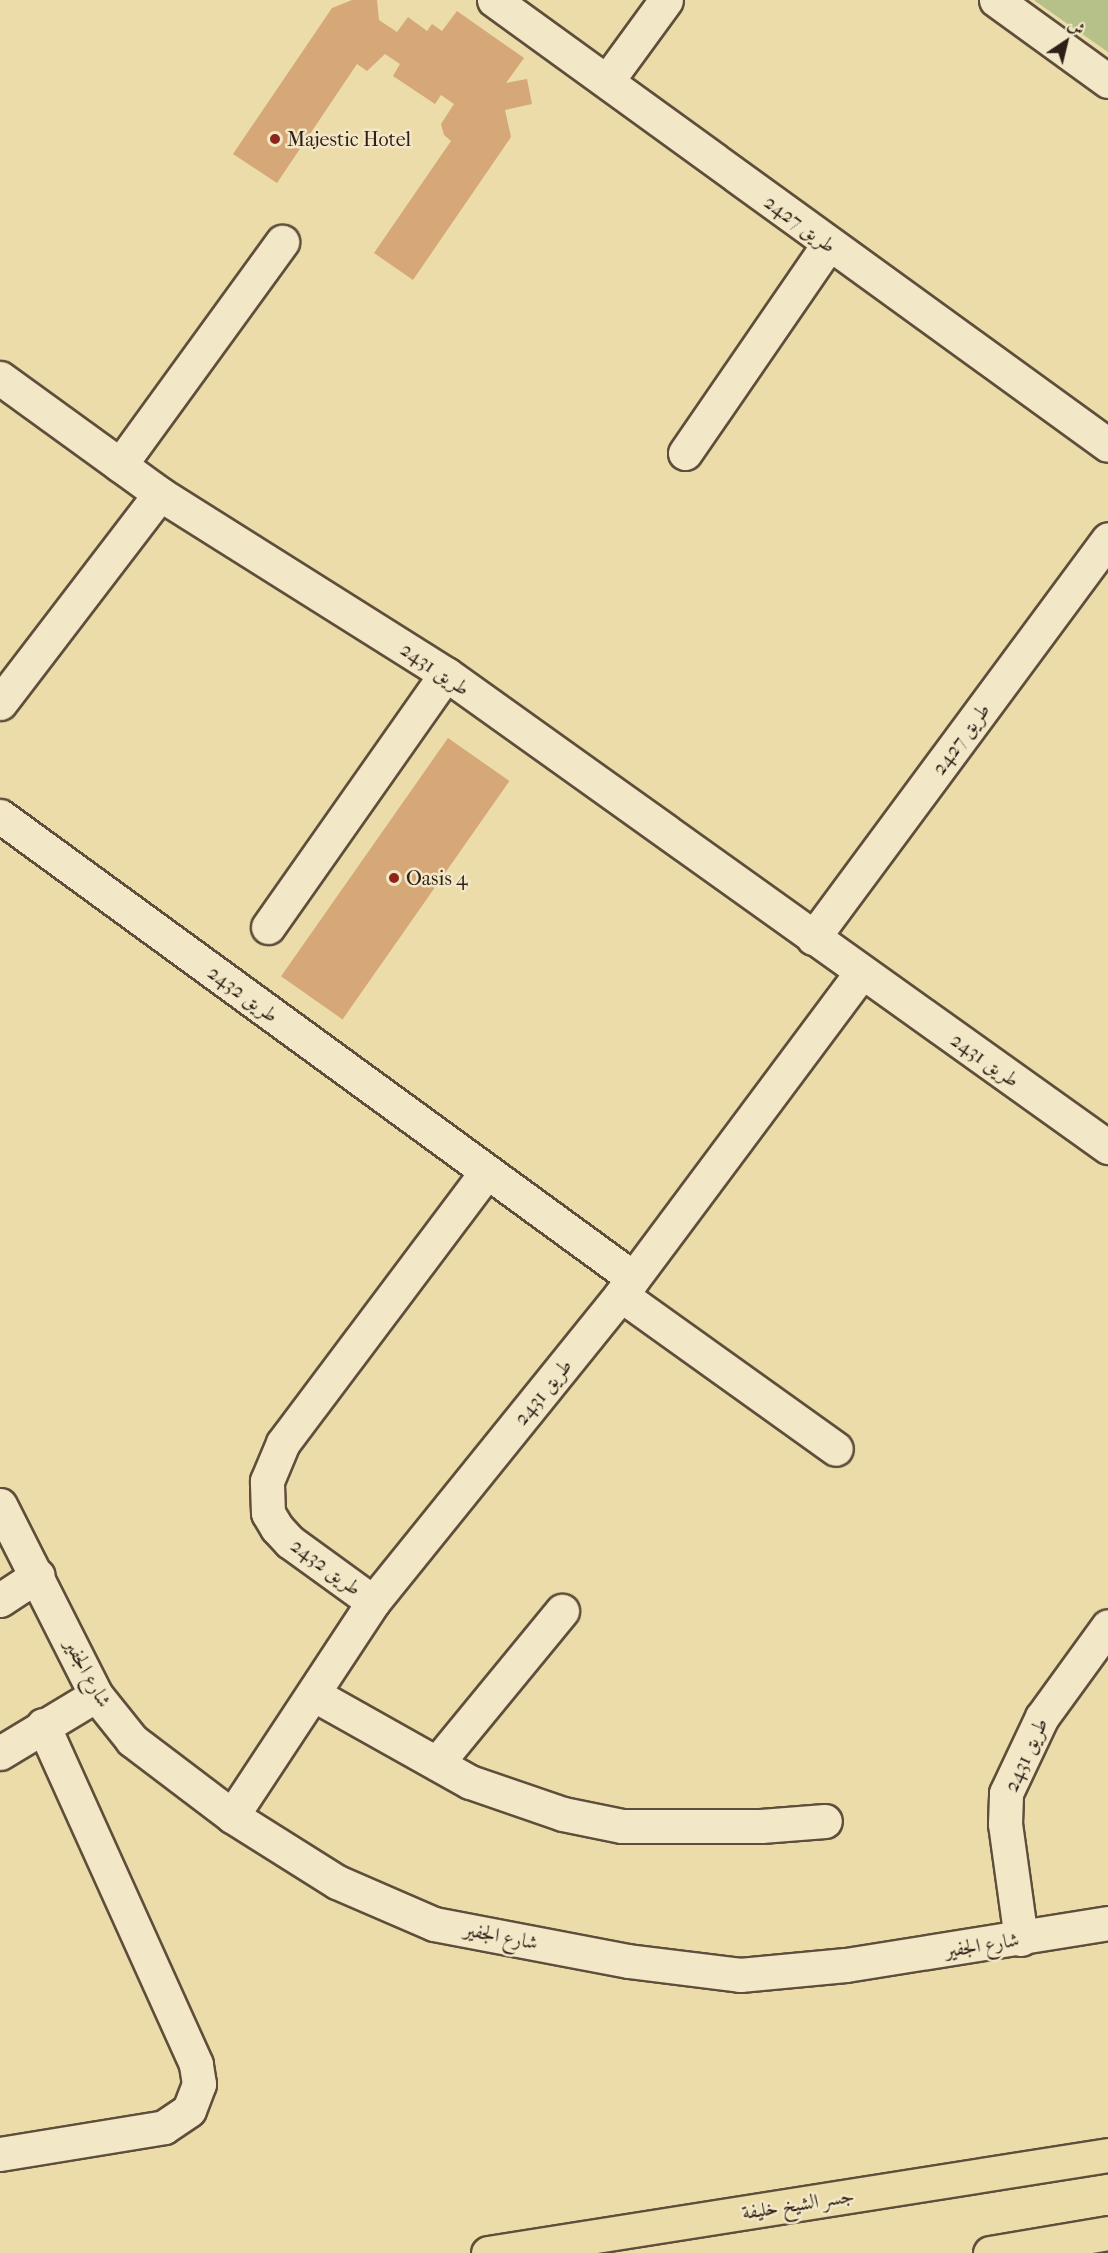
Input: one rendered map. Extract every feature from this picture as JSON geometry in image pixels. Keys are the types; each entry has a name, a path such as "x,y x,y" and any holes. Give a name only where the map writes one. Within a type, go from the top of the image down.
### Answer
{"highway":[{"name":"جسر الشيخ خليفة","path":"488,2253 1108,2156"},
{"path":"990,2253 1108,2234"}],"street":[{"name":"طريق 2427","path":"494,0 828,245 1108,445"},
{"path":"607,81 666,0"},
{"path":"1004,2 1108,81"},
{"path":"120,465 282,242"},
{"path":"685,453 828,245"},
{"name":"طريق 2431","path":"0,378 160,494 446,674 861,973 1108,1147"},
{"path":"0,703 160,494"},
{"name":"طريق 2427","path":"813,938 1108,539"},
{"path":"268,927 446,674"},
{"name":"طريق 2432","path":"0,816 486,1173 836,1449"},
{"name":"طريق 2431","path":"232,1816 373,1602 627,1286 861,973"},
{"name":"طريق 2432","path":"373,1602 290,1542 277,1528 268,1513 267,1481 283,1443 486,1173"},
{"name":"شارع الجفير","path":"0,1505 38,1575 96,1695 132,1740 232,1816 338,1882 434,1924 628,1960 740,1975 846,1965 1021,1939 1108,1923"},
{"path":"0,1600 38,1575"},
{"path":"437,1763 562,1611"},
{"name":"طريق 2431","path":"1021,1939 1005,1824 1006,1793 1042,1717 1108,1626"},
{"path":"313,1694 437,1763 504,1796 563,1814 622,1826 761,1826 825,1821"},
{"path":"0,1754 43,1725 96,1695"},
{"path":"0,2154 164,2127 189,2110 199,2084 196,2064 43,1725"}],"green space":[{"path":"1035,0 1108,0 1108,52 1035,1"}],"building":[{"name":"Majestic Hotel","path":"352,0 377,0 379,20 397,32 408,17 427,31 432,24 442,31 457,11 524,58 506,83 527,79 532,104 505,110 511,137 413,280 374,253 451,141 444,135 441,124 454,104 441,95 435,104 393,76 400,64 385,54 367,71 357,64 277,183 233,154 332,8"},
{"name":"Oasis 4","path":"448,738 509,781 343,1019 281,976"}],"place":[{"name":"Majestic Hotel","path":"275,139"},
{"name":"Oasis 4","path":"394,878"}]}
